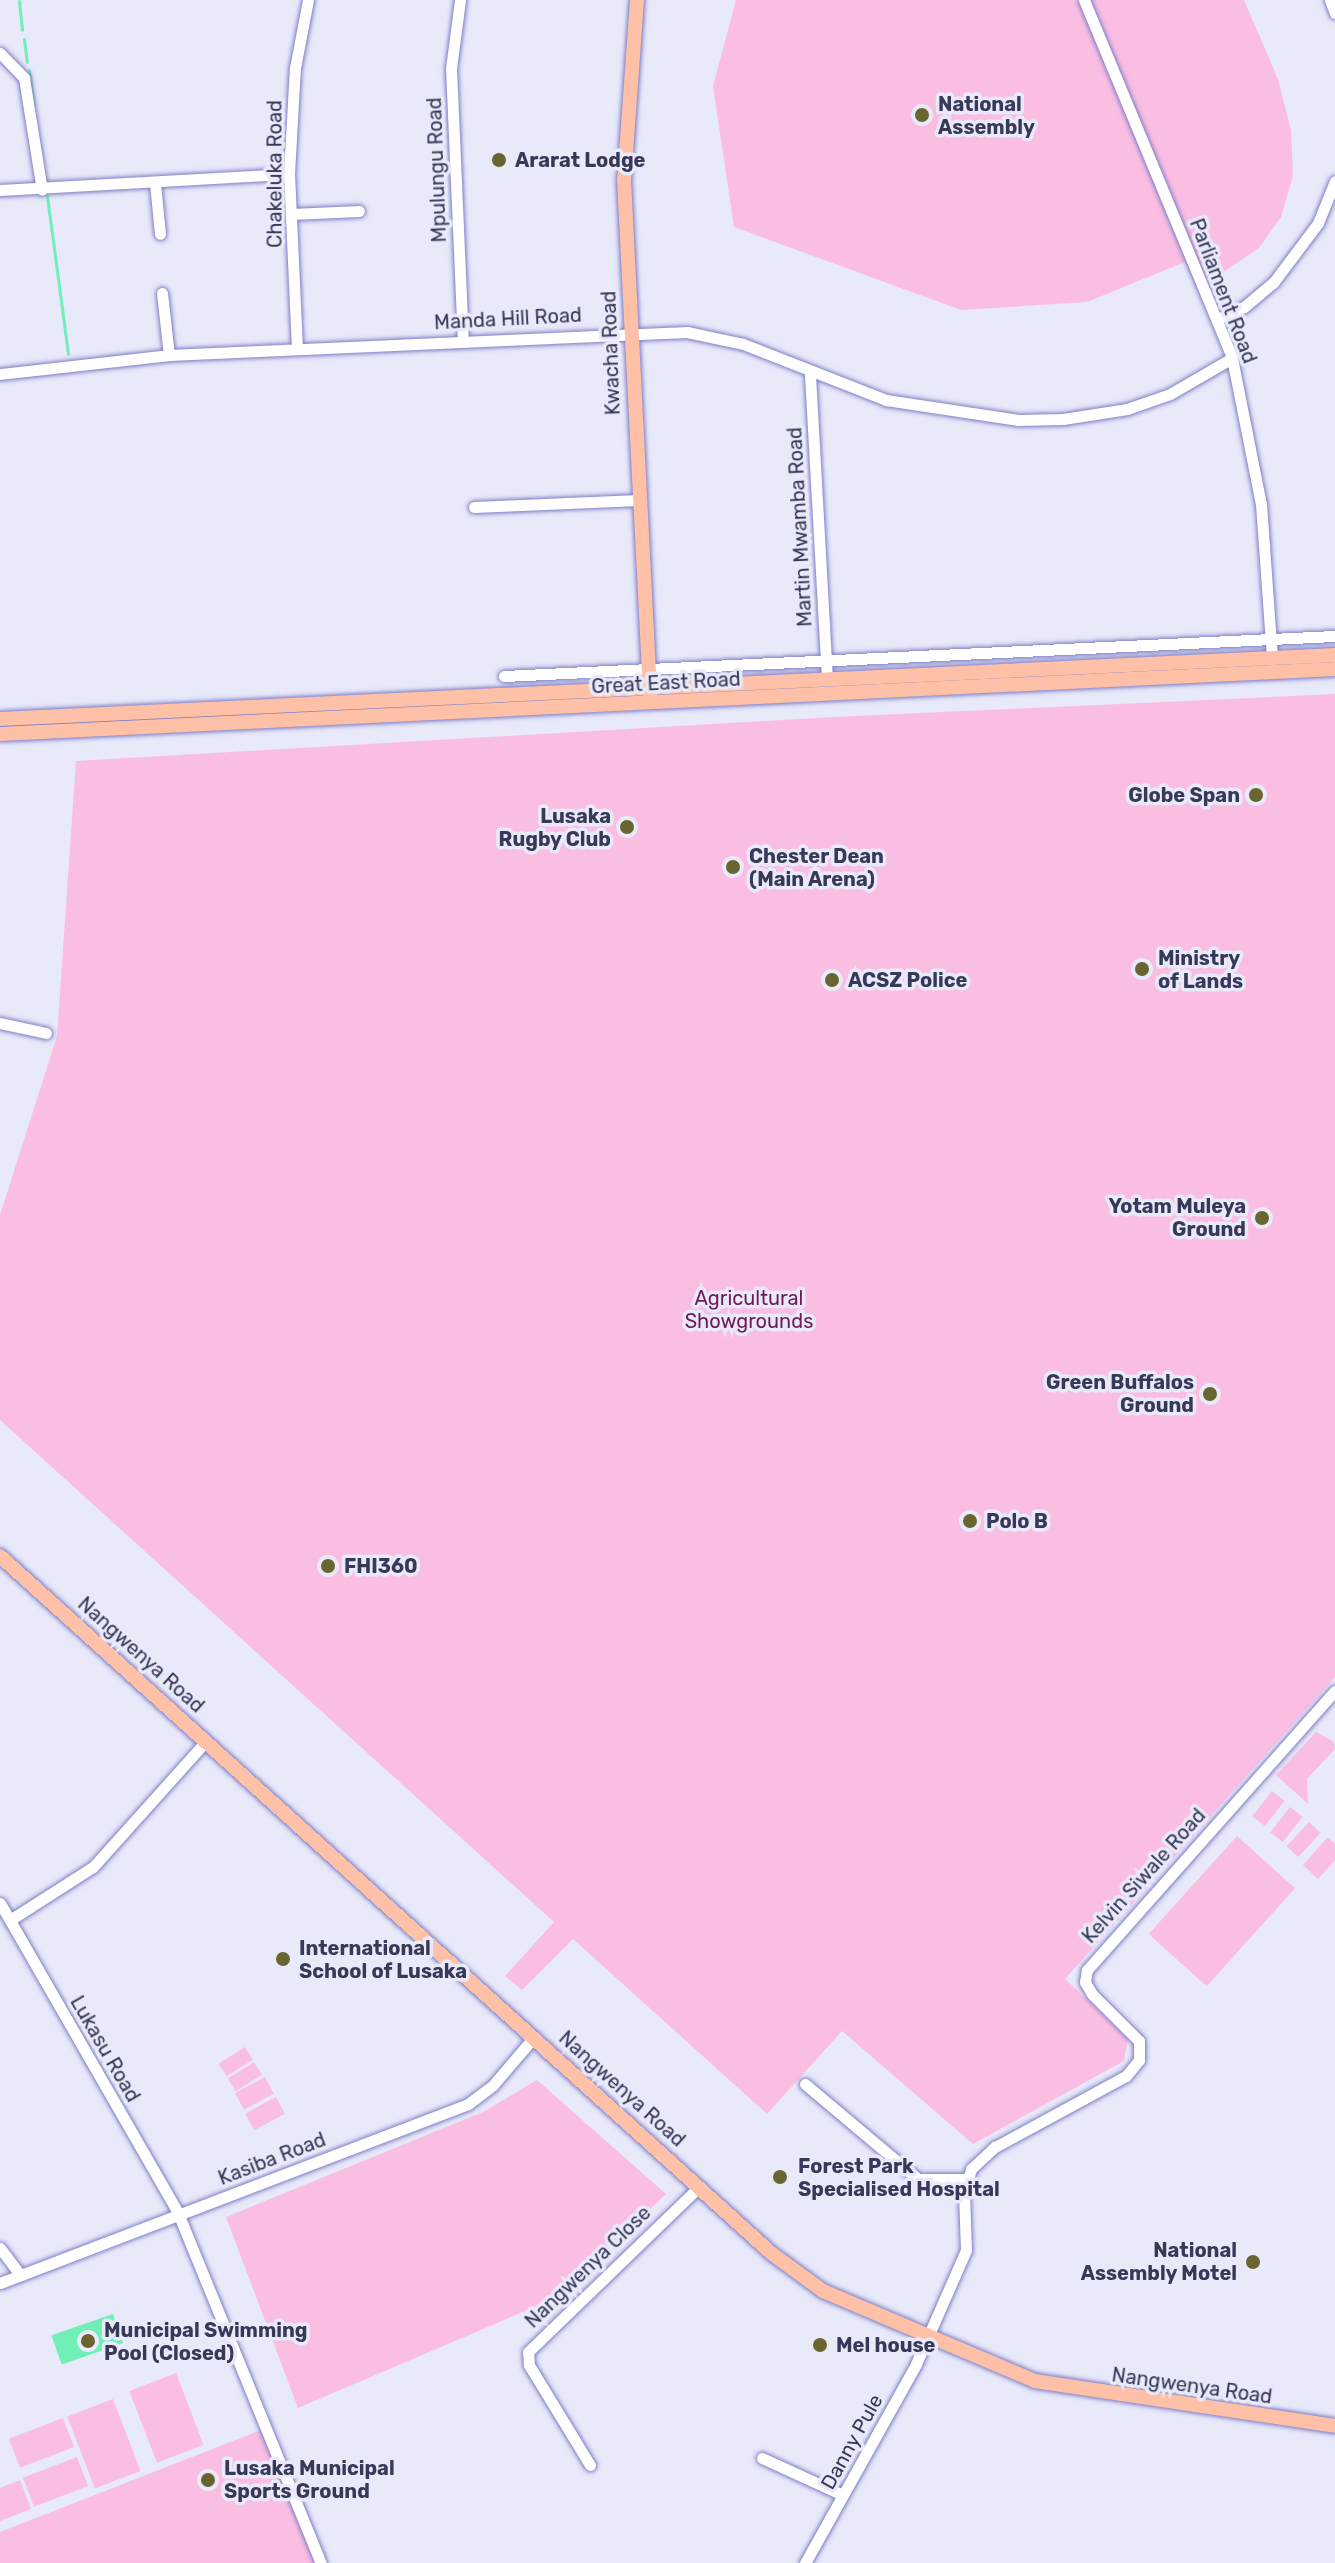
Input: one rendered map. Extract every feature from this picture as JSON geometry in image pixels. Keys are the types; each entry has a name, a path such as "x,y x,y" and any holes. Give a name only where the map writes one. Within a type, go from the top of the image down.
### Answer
{"main road":[{"name":"Kwacha Road","path":"637,0 624,137 651,705"},
{"name":"Great East Road","path":"0,719 1335,655"},
{"name":"Great East Road","path":"0,734 651,705 1335,669"},
{"name":"Nangwenya Road","path":"0,1556 699,2187 811,2284 928,2338 1068,2389 1335,2426"}],"street":[{"name":"Chakeluka Road","path":"297,349 289,174 295,68 308,0"},
{"name":"Mpulungu Road","path":"460,0 451,68 463,339"},
{"name":"Parliament Road","path":"1084,0 1232,358 1261,504 1272,658"},
{"path":"1330,0 1335,13"},
{"path":"0,53 24,78 42,190"},
{"path":"0,190 289,174"},
{"path":"1218,319 1244,307 1273,283 1318,223 1335,181"},
{"path":"155,183 160,234"},
{"path":"291,214 359,211"},
{"path":"162,293 169,355"},
{"name":"Manda Hill Road","path":"0,374 169,355 632,331 687,332 743,344 810,375 928,409 1063,419 1141,404 1232,358"},
{"name":"Martin Mwamba Road","path":"810,375 827,678"},
{"path":"474,507 639,500"},
{"path":"504,676 1335,636"},
{"path":"0,1023 46,1033"},
{"name":"Kelvin Siwale Road","path":"966,2179 995,2147 1135,2067 1139,2041 1092,1994 1085,1982 1087,1970 1335,1691"},
{"path":"10,1920 93,1867 206,1741"},
{"name":"Lukasu Road","path":"0,1903 178,2213 321,2563"},
{"name":"Kasiba Road","path":"0,2283 468,2104 493,2085 534,2037"},
{"path":"805,2084 918,2179 966,2179 968,2240 928,2338"},
{"name":"Nangwenya Close","path":"590,2465 529,2365 528,2352 699,2187"},
{"path":"0,2248 20,2275"},
{"name":"Danny Pule","path":"805,2563 928,2338"},
{"path":"762,2458 843,2495"}],"green space":[{"path":"736,0 1244,0 1278,79 1291,130 1293,176 1281,217 1259,248 1197,290 1185,262 1087,302 961,310 734,227 713,86"},
{"name":"Agricultural Showgrounds","path":"1335,694 1335,1677 1065,1979 1128,2038 1124,2061 973,2144 842,2031 767,2114 573,1939 522,1990 505,1976 554,1922 0,1420 0,1215 57,1036 76,761 834,717"},
{"path":"1316,1732 1333,1741 1335,1749 1307,1779 1308,1804 1276,1775"},
{"path":"1272,1791 1285,1801 1265,1826 1252,1816"},
{"path":"1290,1807 1303,1817 1283,1842 1270,1832"},
{"path":"1309,1822 1321,1833 1298,1857 1286,1846"},
{"path":"1237,1836 1295,1888 1207,1986 1149,1934"},
{"path":"1328,1837 1335,1844 1335,1860 1318,1879 1303,1865"},
{"path":"245,2047 253,2060 227,2076 219,2063"},
{"path":"254,2062 262,2075 236,2091 228,2078"},
{"path":"265,2077 274,2094 244,2110 235,2093"},
{"path":"537,2080 666,2194 558,2297 298,2408 226,2217 483,2112"},
{"path":"276,2097 285,2114 254,2130 245,2113"},
{"path":"176,2373 204,2445 157,2463 129,2391"},
{"path":"113,2399 141,2471 95,2488 67,2417"},
{"path":"63,2418 74,2447 20,2468 9,2439"},
{"name":"Lusaka Municipal Sports Ground","path":"264,2429 316,2563 0,2563 0,2532"},
{"path":"77,2457 88,2486 34,2507 23,2478"},
{"path":"20,2480 31,2509 0,2521 0,2488"}],"shaded area":[{"name":"Municipal Swimming Pool (Closed)","path":"113,2314 123,2343 62,2364 52,2335"}],"waterway":[{"path":"19,1 22,30"},
{"path":"24,39 27,62"},
{"path":"29,70 34,105"},
{"path":"47,196 68,354"}],"place":[{"name":"National Assembly","path":"922,115"},
{"name":"Ararat Lodge","path":"499,160"},
{"name":"Globe Span","path":"1256,795"},
{"name":"Lusaka Rugby Club","path":"627,827"},
{"name":"Chester Dean (Main Arena)","path":"733,867"},
{"name":"Ministry of Lands","path":"1142,969"},
{"name":"ACSZ Police","path":"832,980"},
{"name":"Yotam Muleya Ground","path":"1262,1218"},
{"name":"Green Buffalos Ground","path":"1210,1394"},
{"name":"Polo B","path":"970,1521"},
{"name":"FHI360","path":"328,1566"},
{"name":"International School of Lusaka","path":"283,1959"},
{"name":"Forest Park Specialised Hospital","path":"780,2177"},
{"name":"National Assembly Motel","path":"1253,2262"},
{"name":"Municipal Swimming Pool (Closed)","path":"88,2341"},
{"name":"Mel house","path":"820,2345"},
{"name":"Lusaka Municipal Sports Ground","path":"208,2480"}]}
